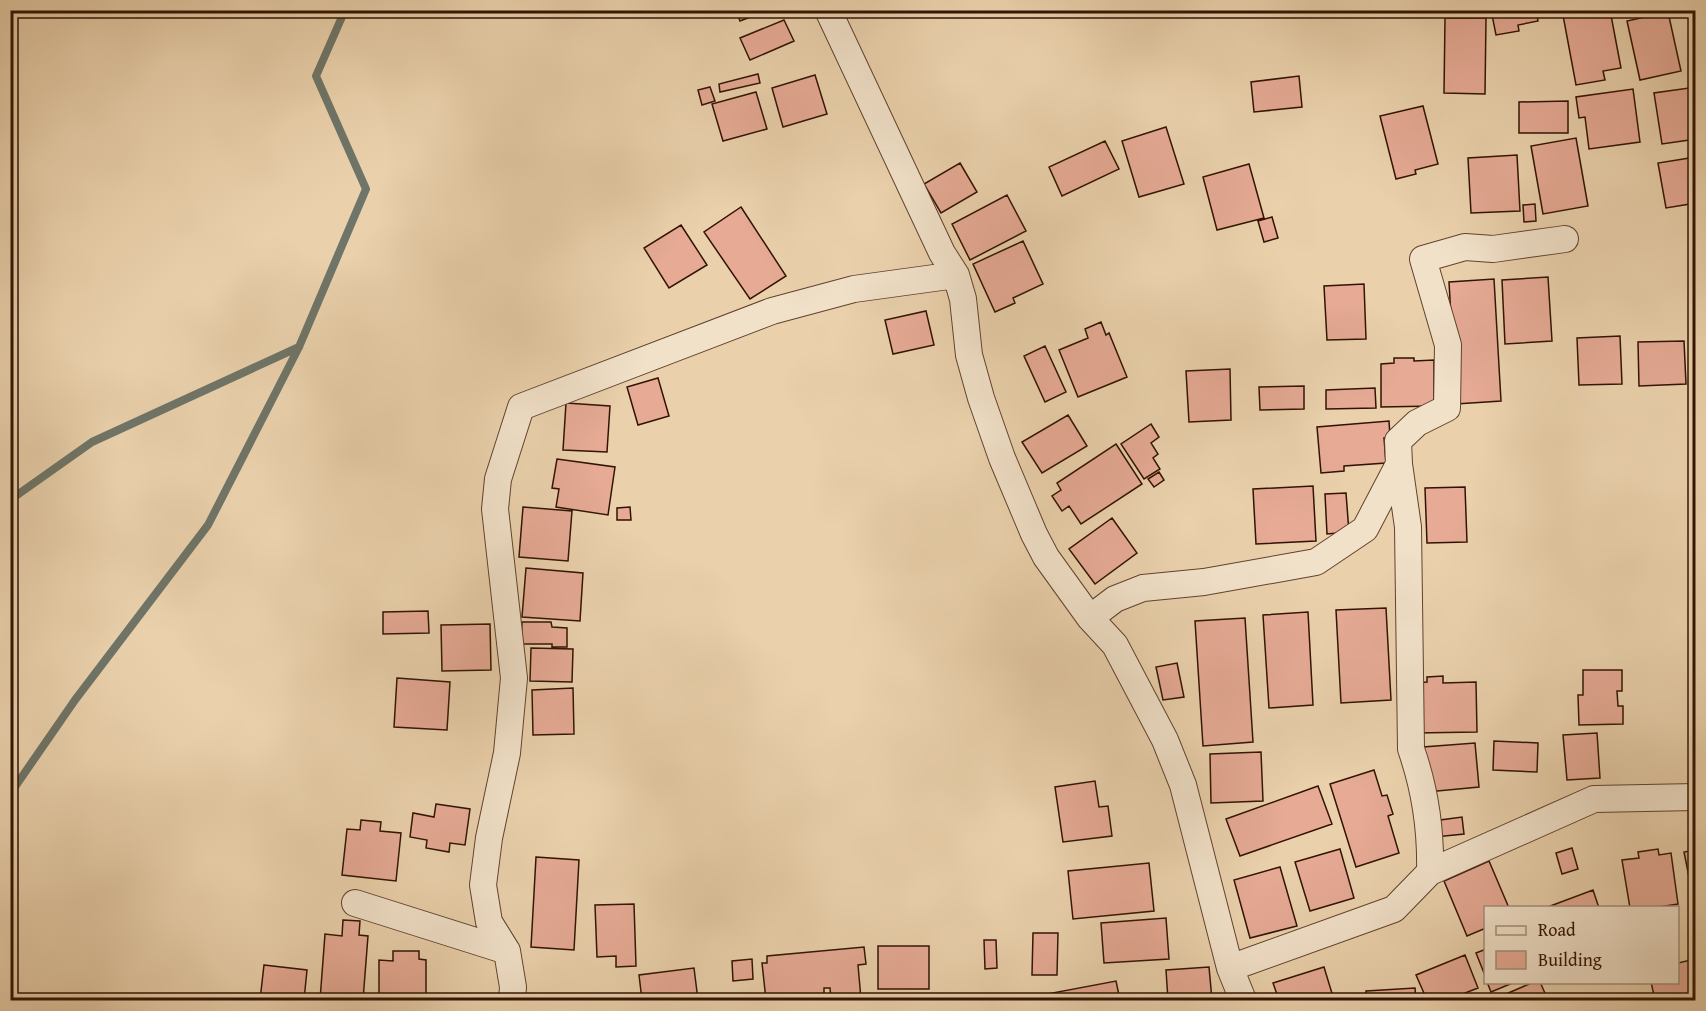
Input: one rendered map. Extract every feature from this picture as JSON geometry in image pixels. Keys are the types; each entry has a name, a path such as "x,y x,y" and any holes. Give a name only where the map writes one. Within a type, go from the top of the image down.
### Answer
{"street":[{"path":"828,10 942,253 956,275 963,299 969,355 981,398 1002,458 1046,557 1090,618 1115,645 1165,740 1183,785 1230,968 1243,1000"},
{"path":"1430,872 1430,839 1419,770 1412,749 1408,527 1398,441 1417,423 1447,408 1448,345 1423,259 1465,247 1493,249 1565,239"},
{"path":"512,1000 513,987 507,951 489,922 483,885 489,838 507,753 514,678 495,509 498,479 521,407 772,311 854,289 956,275"},
{"path":"1090,618 1115,599 1143,588 1204,582 1316,562 1365,529 1399,464"},
{"path":"1230,968 1394,909 1430,872 1594,799 1695,797"},
{"path":"355,903 507,951"}],"building":[{"path":"736,10 769,10 740,21"},
{"path":"1491,10 1536,10 1538,21 1518,25 1519,31 1496,35"},
{"path":"1562,10 1610,10 1621,68 1603,71 1605,80 1576,85"},
{"path":"1668,12 1681,71 1640,80 1627,21"},
{"path":"1445,18 1486,18 1485,94 1444,93"},
{"path":"784,20 794,41 750,60 740,38"},
{"path":"758,74 760,83 720,92 719,84"},
{"path":"815,75 827,114 783,127 772,88"},
{"path":"1299,76 1302,107 1254,112 1251,82"},
{"path":"710,87 715,101 702,105 698,90"},
{"path":"1696,87 1696,139 1662,144 1654,93"},
{"path":"1633,89 1640,142 1589,149 1585,117 1579,118 1576,97"},
{"path":"756,92 767,129 723,141 712,104"},
{"path":"1568,101 1568,133 1519,133 1519,102"},
{"path":"1423,106 1438,164 1415,170 1416,174 1396,179 1380,116"},
{"path":"1166,127 1184,184 1139,197 1122,141"},
{"path":"1576,138 1588,206 1543,214 1531,146"},
{"path":"1105,141 1119,169 1062,196 1049,167"},
{"path":"1517,155 1520,211 1471,213 1468,158"},
{"path":"1696,157 1696,203 1666,208 1658,163"},
{"path":"960,163 977,192 941,213 924,184"},
{"path":"1249,164 1264,218 1217,230 1203,177"},
{"path":"1007,195 1026,231 970,260 952,224"},
{"path":"1535,204 1536,221 1524,222 1523,205"},
{"path":"741,207 786,276 750,299 704,232"},
{"path":"1272,217 1278,238 1264,242 1258,221"},
{"path":"681,225 707,265 669,288 644,248"},
{"path":"1023,241 1043,284 1013,298 1015,303 995,312 973,264"},
{"path":"1548,277 1552,341 1505,344 1502,280"},
{"path":"1494,279 1501,401 1456,404 1449,282"},
{"path":"1364,284 1366,339 1327,340 1324,286"},
{"path":"926,311 934,345 893,354 885,320"},
{"path":"1101,322 1106,335 1109,333 1127,377 1078,397 1059,350 1088,338 1085,329"},
{"path":"1620,336 1622,384 1579,385 1577,338"},
{"path":"1684,341 1686,384 1639,386 1638,342"},
{"path":"1045,346 1066,392 1045,402 1024,356"},
{"path":"1394,358 1414,358 1414,361 1434,360 1434,406 1381,407 1381,364 1394,363"},
{"path":"1230,369 1231,420 1189,422 1186,371"},
{"path":"658,378 669,416 638,425 627,387"},
{"path":"1304,386 1304,409 1260,410 1259,387"},
{"path":"1375,388 1376,408 1326,409 1326,390"},
{"path":"566,403 610,406 607,452 563,450"},
{"path":"1068,415 1087,446 1042,473 1022,442"},
{"path":"1389,421 1390,437 1384,438 1386,463 1344,466 1344,471 1321,473 1317,427"},
{"path":"1151,424 1159,437 1151,443 1158,454 1153,458 1160,469 1144,479 1121,444"},
{"path":"1116,444 1142,484 1081,524 1069,506 1062,511 1052,496 1061,490 1057,483"},
{"path":"557,459 615,467 608,515 556,507 559,489 552,488"},
{"path":"1159,472 1164,480 1154,487 1148,479"},
{"path":"1313,486 1316,541 1256,544 1253,489"},
{"path":"1465,487 1467,542 1427,543 1425,488"},
{"path":"1346,493 1349,532 1327,534 1325,494"},
{"path":"523,507 572,511 568,561 519,557"},
{"path":"630,507 631,520 617,520 617,508"},
{"path":"1112,518 1137,553 1095,584 1069,549"},
{"path":"526,568 583,573 580,621 522,617"},
{"path":"1386,608 1391,700 1341,703 1336,610"},
{"path":"428,611 429,633 383,634 383,612"},
{"path":"1308,612 1313,705 1269,708 1263,615"},
{"path":"1245,618 1253,742 1203,746 1195,621"},
{"path":"522,622 551,622 552,627 567,628 567,647 552,647 552,644 521,644"},
{"path":"490,624 491,670 442,671 441,625"},
{"path":"531,648 573,649 572,682 530,681"},
{"path":"1177,663 1184,697 1163,700 1156,667"},
{"path":"1583,670 1622,670 1622,691 1617,691 1618,706 1623,706 1623,724 1579,725 1578,695 1583,695"},
{"path":"1443,676 1443,683 1476,682 1477,732 1415,733 1415,683 1427,682 1427,677"},
{"path":"397,678 450,682 447,730 394,727"},
{"path":"573,688 574,734 533,735 532,690"},
{"path":"1597,733 1600,778 1567,780 1563,735"},
{"path":"1494,741 1538,743 1537,772 1493,770"},
{"path":"1475,743 1479,787 1427,792 1423,747"},
{"path":"1261,752 1263,801 1211,803 1210,754"},
{"path":"1374,770 1382,796 1387,795 1393,814 1388,816 1399,853 1356,867 1330,784"},
{"path":"1095,781 1099,807 1108,806 1112,836 1063,842 1055,787"},
{"path":"1318,786 1332,824 1240,856 1226,819"},
{"path":"436,804 470,809 465,845 450,843 449,852 426,848 427,840 410,837 413,813 434,817"},
{"path":"1462,817 1464,834 1435,837 1433,821"},
{"path":"361,820 381,822 380,831 401,833 396,881 342,875 347,829 360,830"},
{"path":"1572,848 1578,869 1562,874 1556,853"},
{"path":"1340,849 1354,898 1310,911 1295,862"},
{"path":"1658,849 1659,855 1671,853 1678,904 1630,906 1622,860 1639,858 1638,852"},
{"path":"1696,850 1696,912 1684,852"},
{"path":"536,857 579,860 574,950 531,947"},
{"path":"1489,861 1508,906 1484,906 1484,929 1467,936 1444,881"},
{"path":"1149,863 1154,911 1073,919 1068,871"},
{"path":"1280,867 1297,926 1250,938 1234,880"},
{"path":"1593,890 1598,906 1550,906"},
{"path":"634,904 636,966 616,967 616,956 597,957 595,905"},
{"path":"1166,918 1169,959 1104,963 1101,923"},
{"path":"343,920 360,921 359,935 368,936 363,1000 320,1000 325,934 342,936"},
{"path":"1033,933 1058,933 1057,975 1032,975"},
{"path":"984,940 996,940 997,968 985,969"},
{"path":"878,946 929,946 929,989 878,989"},
{"path":"864,947 866,964 858,965 861,999 831,1000 830,988 824,988 824,995 766,1000 762,963 767,963 767,956"},
{"path":"1484,950 1484,973 1476,953"},
{"path":"393,951 419,951 419,959 426,960 426,1000 379,1000 379,960 393,961"},
{"path":"1465,955 1478,988 1447,1000 1427,1000 1416,975"},
{"path":"752,959 753,979 733,981 732,961"},
{"path":"1691,960 1696,981 1696,1000 1655,1000 1651,984 1679,984 1679,963"},
{"path":"264,965 307,970 304,1000 260,1000"},
{"path":"1209,967 1212,1000 1168,1000 1166,970"},
{"path":"1324,967 1334,1000 1279,1000 1273,983"},
{"path":"694,968 698,1000 642,1000 639,975"},
{"path":"1116,981 1120,1000 1048,1000 1047,994"},
{"path":"1488,984 1510,984 1491,992"},
{"path":"1529,984 1541,984 1548,1000 1500,1000 1499,997"},
{"path":"1415,988 1416,1000 1366,1000 1366,991"}],"waterway":[{"path":"10,794 75,700 208,525 299,347 366,189 316,76 345,10"},
{"path":"10,500 92,442 299,347"}]}
